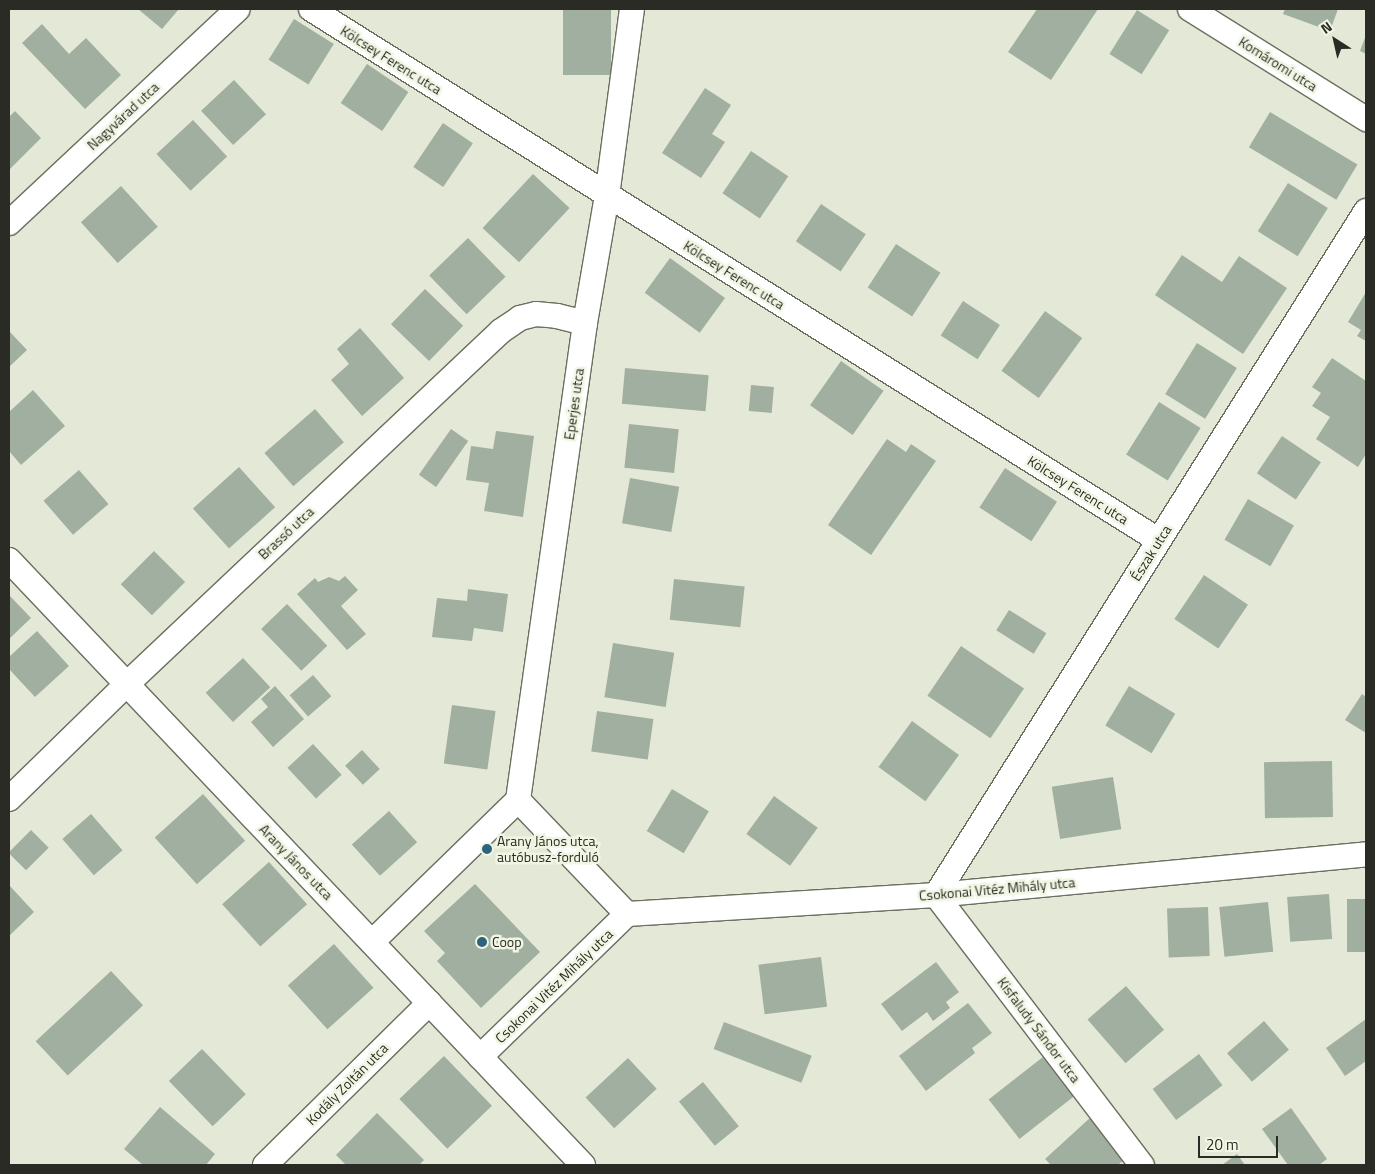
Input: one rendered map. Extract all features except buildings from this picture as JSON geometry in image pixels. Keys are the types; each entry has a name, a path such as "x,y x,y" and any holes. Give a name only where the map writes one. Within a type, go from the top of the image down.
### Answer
{"street":[{"name":"Nagyvárad utca","path":"9,223 238,9"},
{"name":"Kölcsey Ferenc utca","path":"311,9 1158,540"},
{"name":"Eperjes utca","path":"518,800 585,323 607,196 632,9"},
{"name":"Komáromi utca","path":"1190,9 1366,119"},
{"name":"Észak utca","path":"936,895 1366,211"},
{"name":"Brassó utca","path":"9,799 127,684 501,331 520,318 536,314 556,316 585,323"},
{"name":"Arany János utca","path":"9,560 583,1165"},
{"path":"372,942 518,800 628,914"},
{"name":"Csokonai Vitéz Mihály utca","path":"480,1058 628,914 936,895 1366,854"},
{"name":"Kisfaludy Sándor utca","path":"936,895 1142,1165"},
{"name":"Kodály Zoltán utca","path":"265,1165 429,1002"}],"place":[{"name":"Arany János utca, autóbusz-forduló","path":"487,849"},
{"name":"Coop","path":"482,942"}]}
